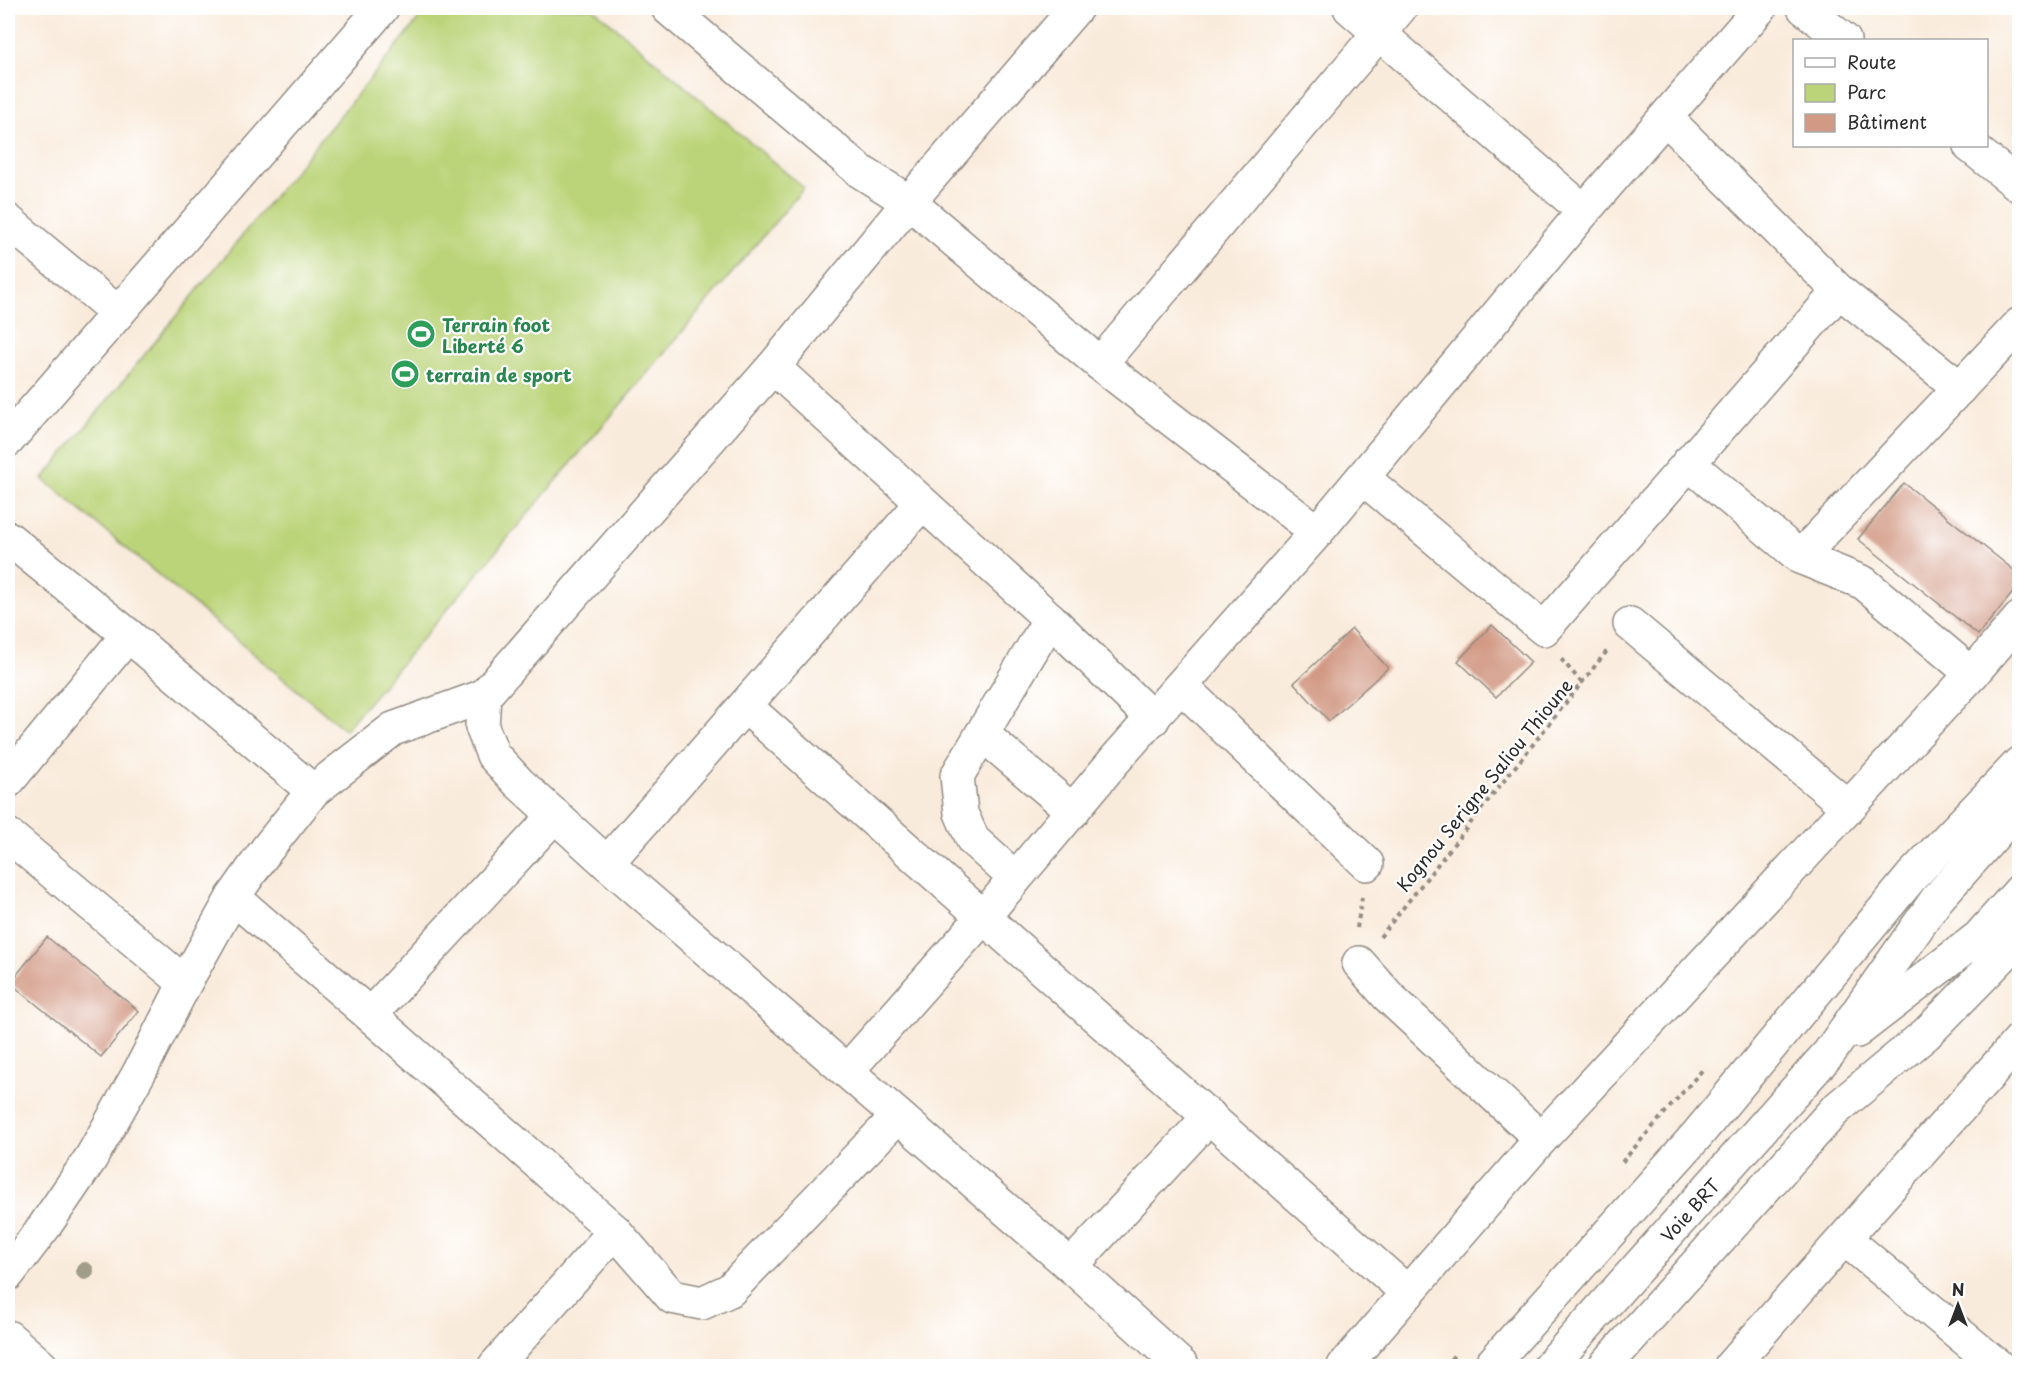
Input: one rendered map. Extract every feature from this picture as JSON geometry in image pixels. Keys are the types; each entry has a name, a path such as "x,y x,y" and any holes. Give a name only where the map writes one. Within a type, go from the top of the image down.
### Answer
{"street":[{"path":"8,440 382,8"},
{"path":"668,8 860,171 909,202 1100,364 1317,532"},
{"path":"8,1274 44,1227 91,1158 141,1071 233,897 313,790 393,729 484,696 773,367 909,202 1076,8"},
{"path":"1350,8 1584,211"},
{"path":"1100,364 1400,8"},
{"path":"847,1071 1317,532 1584,211 1760,8"},
{"path":"1804,8 1843,39"},
{"path":"1666,118 1839,291 1960,388"},
{"path":"1971,147 2019,186"},
{"path":"8,221 117,313"},
{"path":"1363,478 1544,629 1839,291"},
{"path":"1800,557 2019,324"},
{"path":"773,367 1050,619 1153,718"},
{"path":"1688,463 1800,557 1864,583 1972,674"},
{"path":"607,862 922,502"},
{"path":"8,538 313,790"},
{"path":"1344,1366 1541,1139 1972,674 2019,618"},
{"path":"1015,878 973,840 961,813 957,776 1050,619"},
{"path":"1630,624 1848,807"},
{"path":"8,781 128,635"},
{"path":"1181,686 1367,864"},
{"path":"484,696 482,727 493,754 519,783 1182,1366"},
{"path":"745,706 1408,1293"},
{"path":"982,734 1072,811"},
{"path":"1490,1366 1697,1135 1912,876 2019,763"},
{"name":"Voie BRT","path":"1550,1366 1829,1053 1937,899 2019,806"},
{"path":"370,1015 555,815"},
{"path":"8,835 185,984"},
{"name":"Voie BRT","path":"1829,1053 1979,937 2019,891"},
{"path":"233,897 615,1231 672,1297 702,1303 730,1290 898,1116"},
{"path":"1605,1366 1835,1110 1926,1034 2019,938"},
{"path":"1361,960 1388,996 1541,1139"},
{"path":"1731,1366 2019,1040"},
{"path":"1071,1266 1210,1116"},
{"path":"495,1366 615,1231"},
{"path":"1845,1239 1998,1366"},
{"path":"8,1337 41,1366"}],"path":[{"name":"Kognou Serigne Saliou Thioune","path":"1361,960 1630,624"},
{"path":"1361,960 1357,931 1367,864"},
{"path":"1616,1168 1710,1061"},
{"path":"1445,1366 1461,1348"}],"green space":[{"name":"Terrain foot Liberté 6","path":"428,8 593,8 804,188 345,730 43,479"}],"building":[{"path":"1904,483 2020,575 2020,584 1978,635 1858,539"},
{"path":"1492,625 1531,662 1496,697 1458,661"},
{"path":"1352,629 1388,668 1329,721 1294,683"},
{"path":"47,937 139,1011 101,1057 10,983"}],"place":[{"name":"Terrain foot Liberté 6","path":"421,334"},
{"name":"terrain de sport","path":"405,374"}]}
